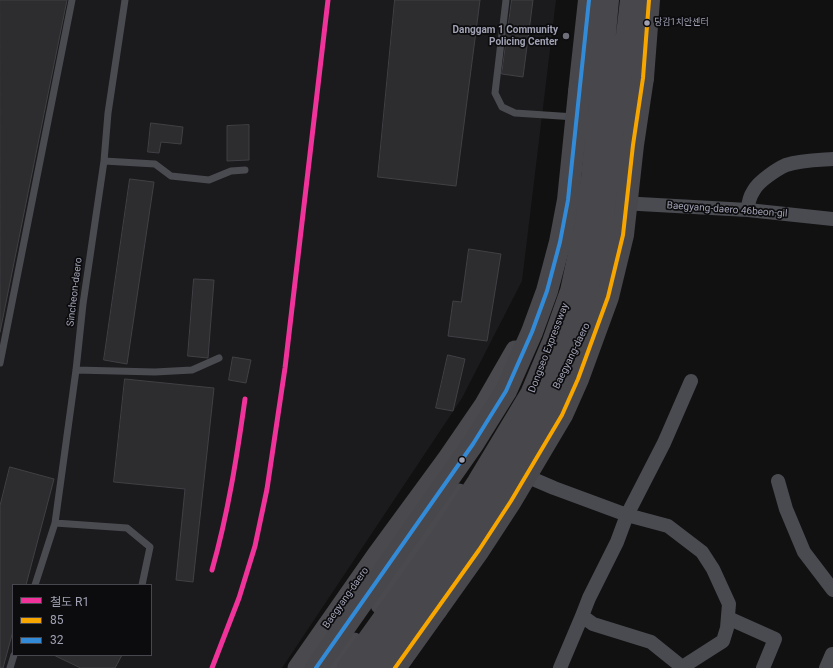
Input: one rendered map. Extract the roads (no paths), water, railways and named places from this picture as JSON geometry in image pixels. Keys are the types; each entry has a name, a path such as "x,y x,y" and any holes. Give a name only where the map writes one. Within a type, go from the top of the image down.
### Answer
{"highway":[{"path":"316,668 473,444 506,391 532,332 547,291 558,249 568,200 589,0"},
{"name":"Dongseo Expressway","path":"348,668 437,544 478,482 531,394 553,342 571,291 584,230 592,178 608,0"},
{"name":"Dongseo Expressway","path":"372,668 498,491 548,402 567,360 592,295 605,228 631,0"},
{"path":"394,668 479,550 511,501 562,415 596,332 608,297 623,235 633,145 643,78 649,0"}],"main road":[{"name":"Baegyang-daero","path":"335,668 474,473 512,411 537,363 574,255 585,196 593,72 600,0"},
{"name":"Baegyang-daero","path":"381,668 448,563 513,470 578,349 592,316 608,269 621,203 626,133 644,0"},
{"name":"Baegyang-daero","path":"297,668 484,404 522,337 546,278 593,72"}],"street":[{"path":"748,210 749,201 755,188 769,176 786,165 806,160 833,160"},
{"name":"Baegyang-daero 46beon-gil","path":"621,203 748,210 833,219"},
{"path":"560,668 590,598 617,542 627,515 664,443 691,381"},
{"path":"513,470 554,488 627,515 668,526 702,552 713,569 729,604 727,628 723,641 681,668 651,642 593,624 582,616"},
{"path":"778,482 786,509 804,552 833,590"},
{"path":"728,618 775,639 763,668"},
{"path":"826,668 832,654"}],"lane":[{"path":"0,363 72,0"},
{"name":"Sincheon-daero","path":"35,584 55,523 76,370 83,304 104,161 108,113 125,0"},
{"path":"506,0 495,93 502,107 515,113 583,118"},
{"path":"104,161 155,164 171,176 209,180 230,171 245,170"},
{"path":"76,370 155,372 192,370 219,358"},
{"path":"55,523 127,528 150,547 142,584"},
{"path":"10,668 14,656"}],"rail line":[{"name":"R1","path":"212,668 239,598 255,546 267,489 285,368 328,0"},
{"name":"R1","path":"212,570 227,506 245,399"}],"place":[{"name":"당감1치안센터","path":"647,23"},
{"name":"Danggam 1 Community Policing Center","path":"566,36"}]}
